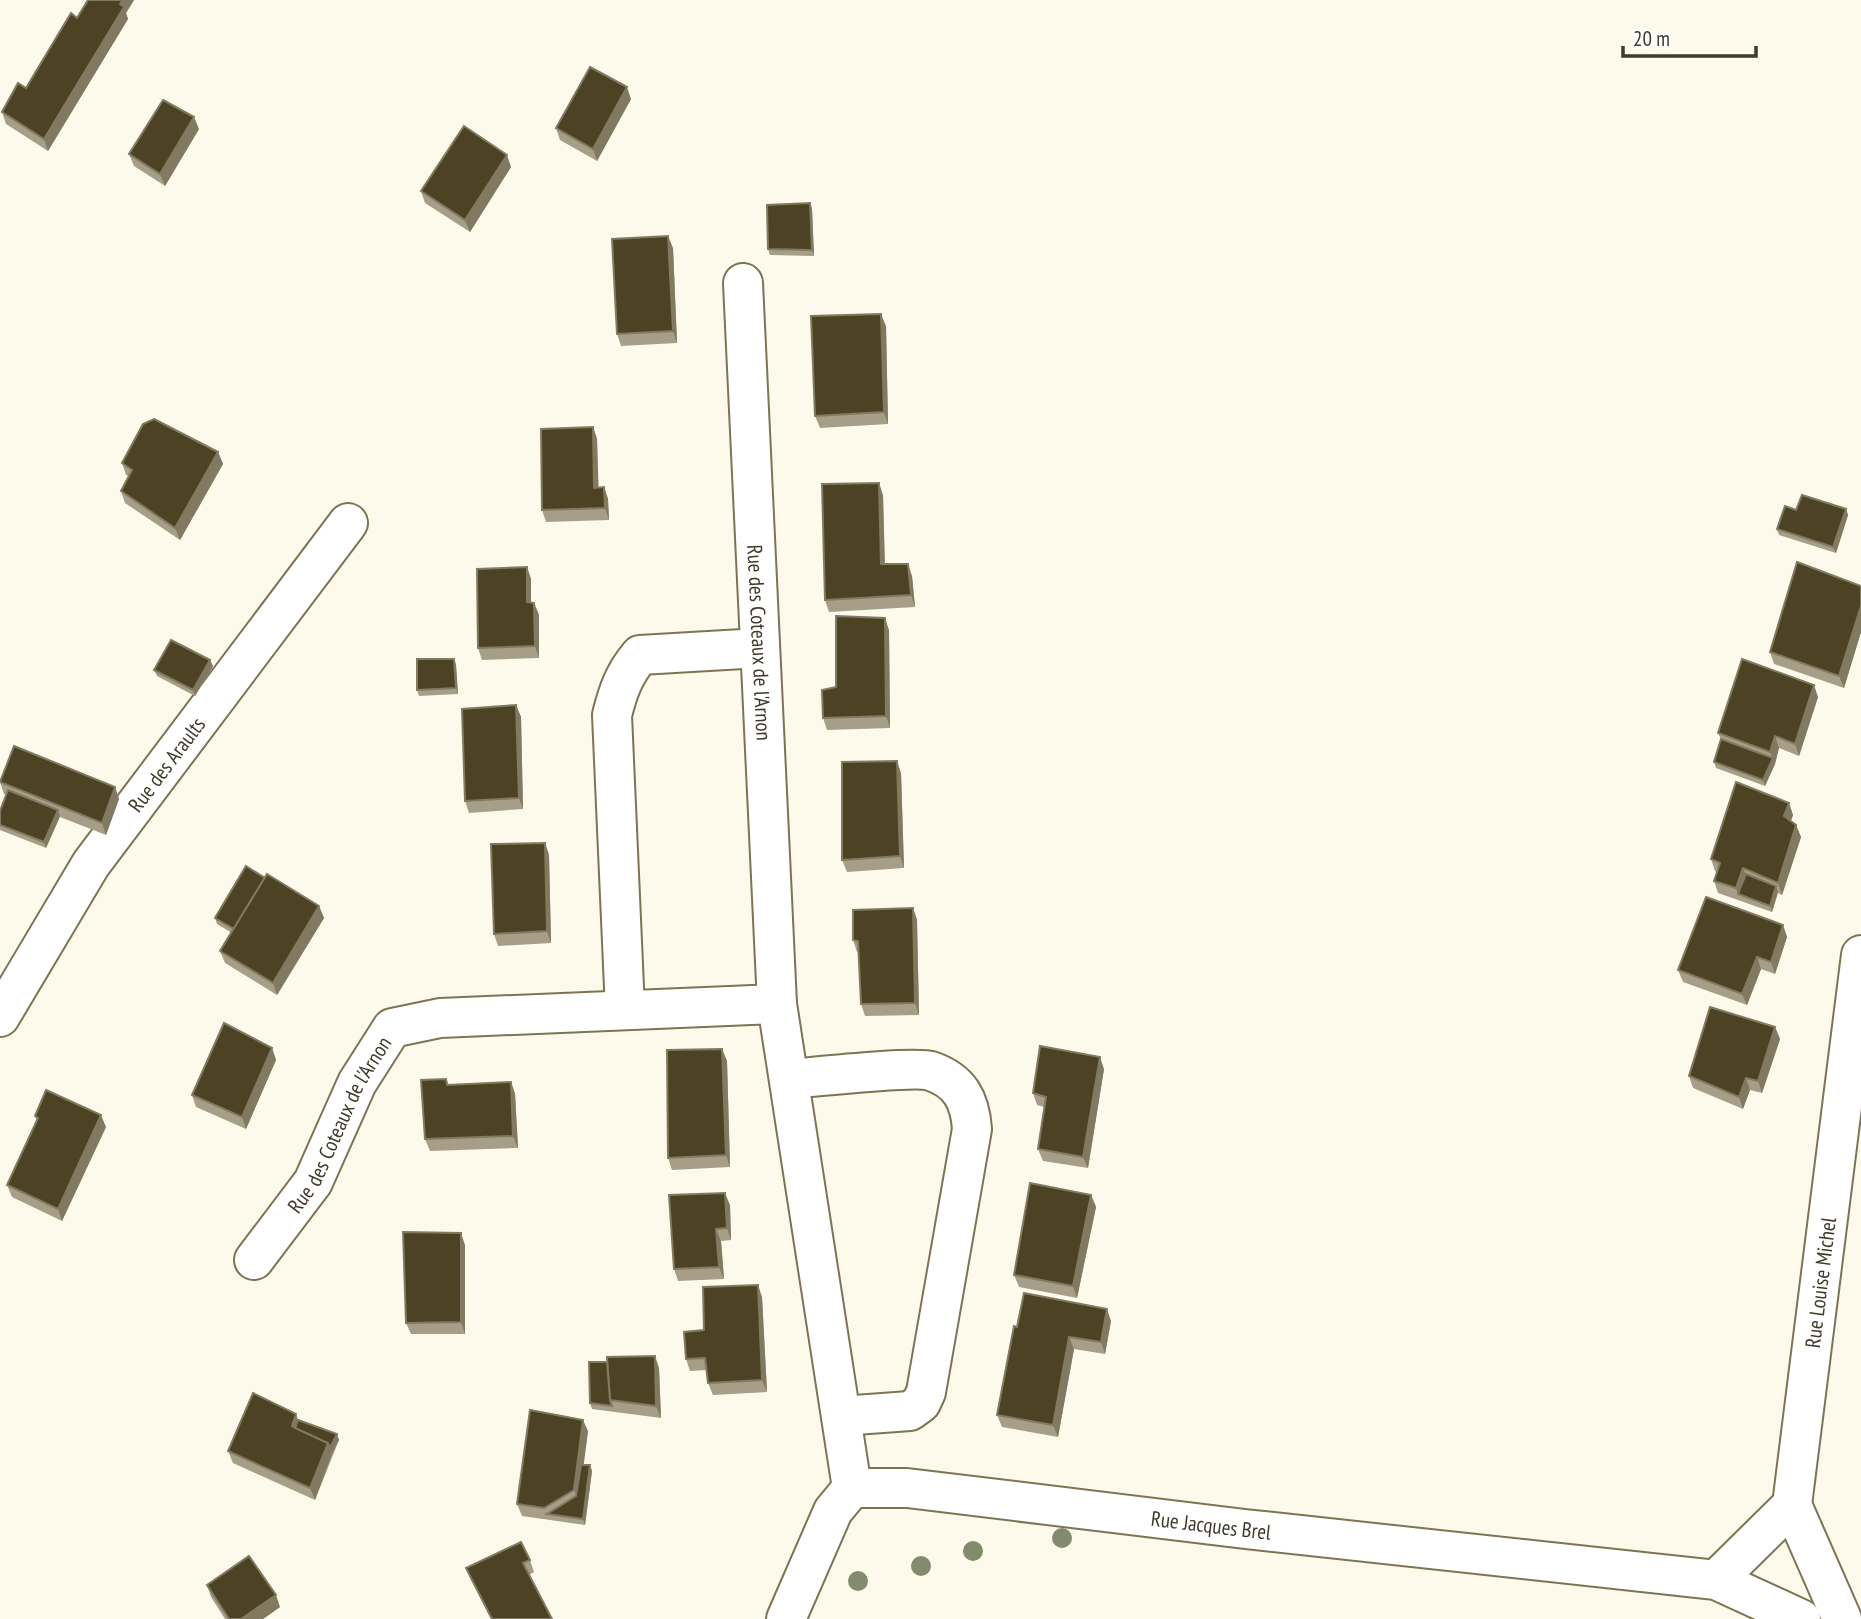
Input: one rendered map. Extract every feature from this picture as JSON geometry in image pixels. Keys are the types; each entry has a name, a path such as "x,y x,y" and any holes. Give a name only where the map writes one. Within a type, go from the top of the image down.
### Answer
{"street":[{"name":"Rue des Coteaux de l'Arnon","path":"743,283 777,1004 852,1488"},
{"name":"Rue des Araults","path":"0,1017 91,864 348,523"},
{"path":"625,1010 612,715 618,689 626,671 640,655 760,648"},
{"name":"Rue Louise Michel","path":"1792,1505 1861,955"},
{"name":"Rue des Coteaux de l'Arnon","path":"254,1260 313,1182 357,1083 392,1028 440,1018 777,1004"},
{"path":"789,1079 928,1070 951,1082 970,1105 972,1129 926,1392 921,1402 910,1411 841,1416"},
{"path":"786,1619 833,1511 852,1488"},
{"name":"Rue Jacques Brel","path":"852,1488 907,1488 1245,1529 1716,1580 1801,1619"},
{"path":"1716,1580 1792,1505 1842,1619"}],"building":[{"path":"88,0 123,0 120,4 124,7 44,139 2,112 18,83 26,88 71,13 77,18"},
{"path":"590,67 627,87 593,149 556,128"},
{"path":"163,100 194,117 160,174 129,154"},
{"path":"464,126 507,155 465,220 421,191"},
{"path":"810,203 812,250 768,249 767,205"},
{"path":"668,236 673,331 617,334 612,239"},
{"path":"881,314 884,412 815,416 811,316"},
{"path":"154,419 218,452 175,528 121,491 132,470 122,463 143,424"},
{"path":"593,427 594,488 604,487 605,508 542,510 541,429"},
{"path":"879,483 881,564 908,564 911,595 825,600 822,484"},
{"path":"1802,495 1846,509 1833,547 1777,529 1785,506 1796,510"},
{"path":"1797,562 1861,586 1861,606 1839,676 1770,652"},
{"path":"527,567 527,602 534,603 535,646 478,648 477,569"},
{"path":"836,616 885,618 886,716 823,718 822,690 836,687"},
{"path":"171,640 210,660 193,690 154,670"},
{"path":"417,659 454,659 456,688 417,690"},
{"path":"1742,659 1814,685 1795,744 1775,736 1770,752 1718,733"},
{"path":"516,705 519,798 465,801 462,709"},
{"path":"1721,739 1773,758 1763,780 1714,762"},
{"path":"14,746 115,787 102,823 0,782"},
{"path":"897,761 900,856 842,860 842,762"},
{"path":"1736,782 1789,803 1784,816 1796,825 1778,883 1743,868 1736,888 1714,881 1720,863 1711,859"},
{"path":"8,790 58,810 44,842 0,825 0,811"},
{"path":"545,843 547,931 494,934 491,844"},
{"path":"246,866 265,878 234,929 215,918"},
{"path":"267,874 319,906 273,983 220,951"},
{"path":"1746,874 1776,886 1770,906 1738,894"},
{"path":"1706,897 1783,925 1771,962 1757,957 1742,994 1678,970"},
{"path":"913,908 915,1003 861,1004 858,941 853,940 853,910"},
{"path":"1710,1007 1775,1027 1758,1081 1746,1078 1739,1097 1689,1076"},
{"path":"224,1023 272,1048 242,1117 192,1095"},
{"path":"1040,1046 1100,1057 1083,1157 1038,1149 1046,1097 1033,1093"},
{"path":"722,1049 726,1155 668,1158 667,1050"},
{"path":"446,1079 447,1085 511,1082 513,1136 425,1139 421,1080"},
{"path":"46,1090 101,1115 58,1209 7,1185 38,1118 35,1116"},
{"path":"1030,1183 1091,1195 1073,1286 1014,1275"},
{"path":"725,1193 727,1228 716,1229 719,1267 674,1269 669,1195"},
{"path":"403,1232 461,1233 461,1322 406,1323"},
{"path":"758,1285 762,1380 708,1383 705,1358 686,1359 684,1332 704,1330 703,1287"},
{"path":"1024,1293 1107,1309 1101,1342 1069,1337 1053,1425 997,1415 1014,1326 1017,1327"},
{"path":"655,1356 656,1406 610,1400 607,1357"},
{"path":"589,1362 607,1362 612,1406 590,1403"},
{"path":"253,1393 296,1414 292,1426 328,1443 310,1488 228,1451"},
{"path":"530,1410 583,1420 574,1490 544,1508 517,1504"},
{"path":"298,1420 337,1434 330,1448 328,1443 295,1428"},
{"path":"581,1465 590,1465 583,1519 547,1514 576,1496"},
{"path":"521,1542 530,1560 523,1563 552,1619 492,1619 466,1568"},
{"path":"249,1556 276,1595 241,1619 229,1619 207,1585"}]}
